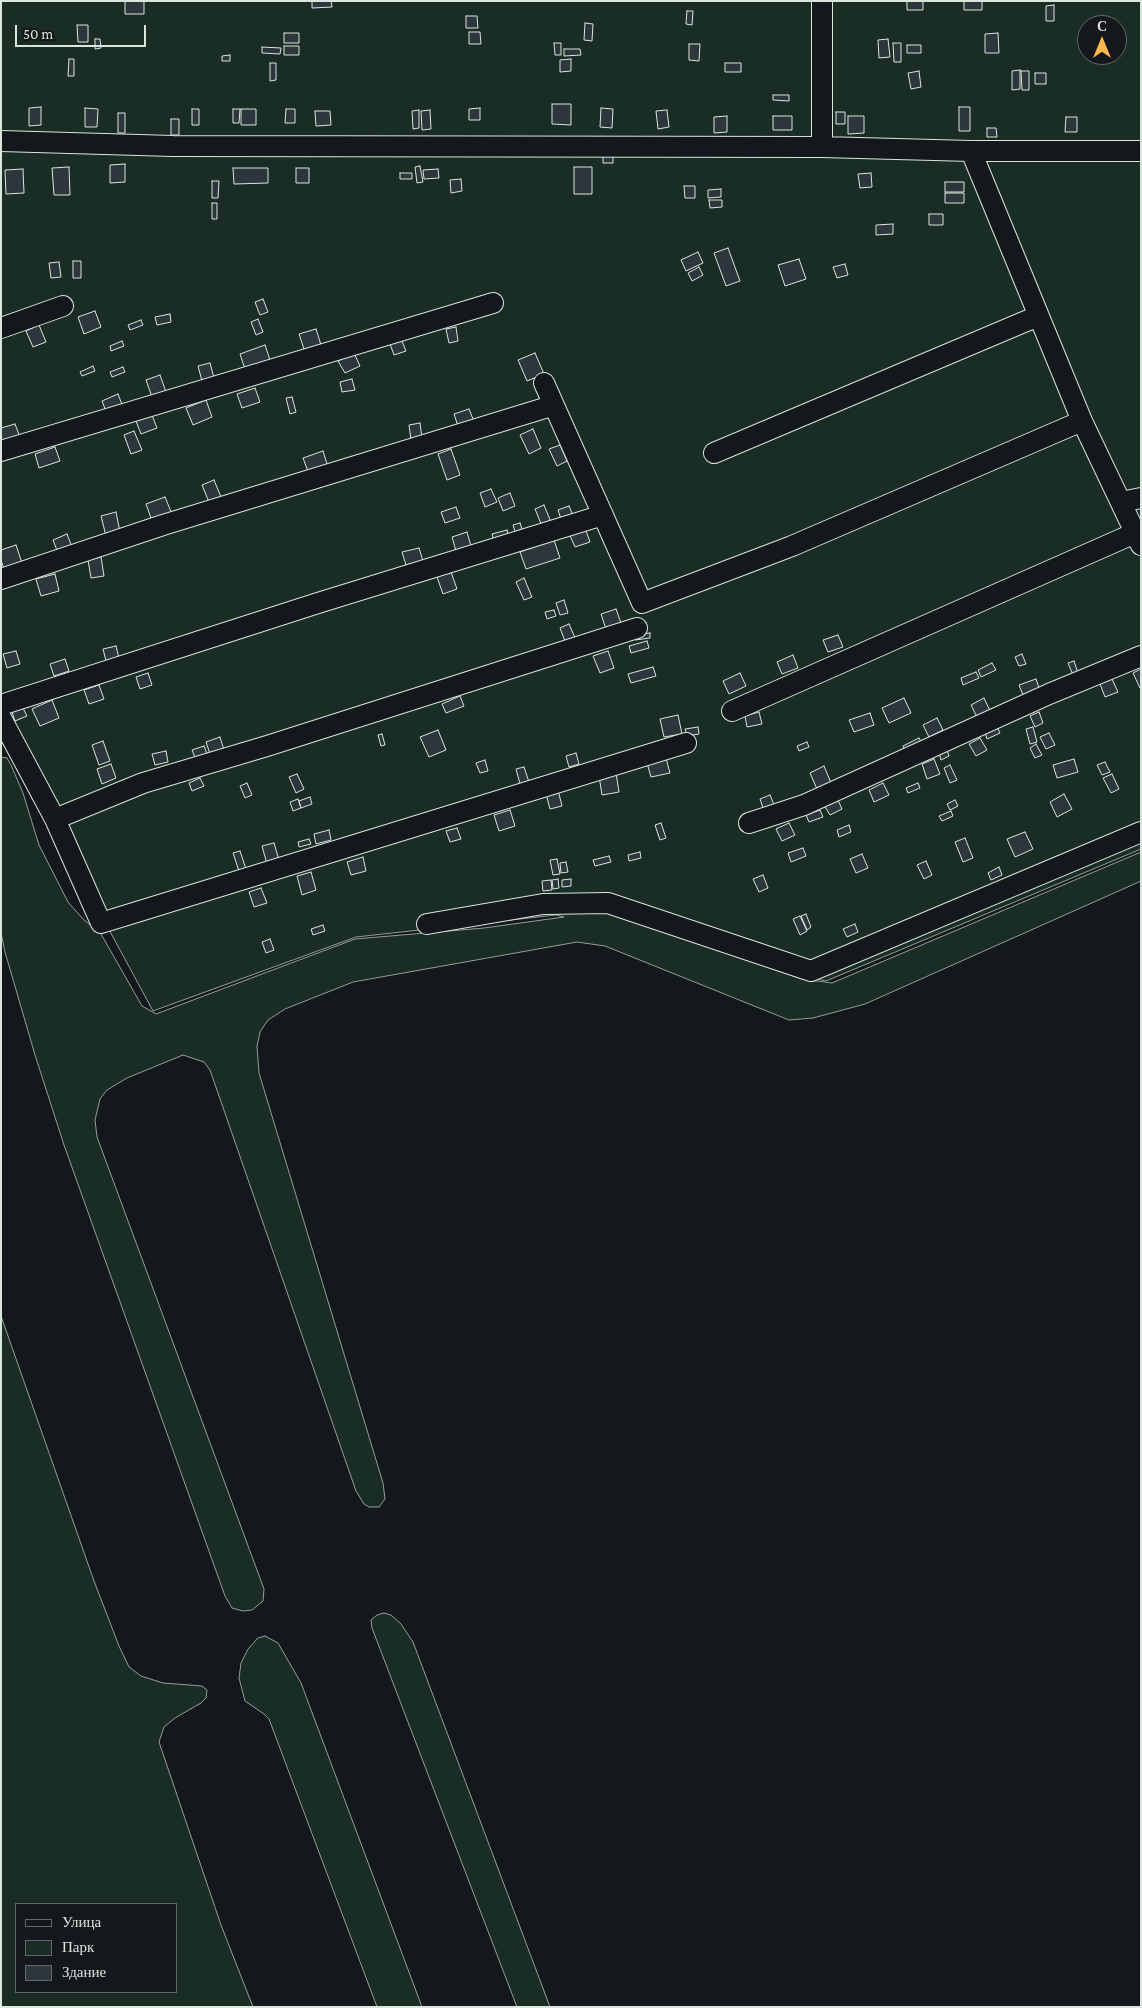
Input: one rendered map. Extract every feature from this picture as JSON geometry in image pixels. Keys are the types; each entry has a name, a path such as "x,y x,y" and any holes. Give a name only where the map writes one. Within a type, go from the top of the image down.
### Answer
{"street":[{"path":"822,1 822,147"},
{"path":"1,141 174,146 822,147 971,150 1141,150"},
{"path":"732,711 1138,539 1082,421 971,150"},
{"path":"1,451 493,303"},
{"path":"1,328 64,306"},
{"path":"714,453 1038,316"},
{"path":"544,383 642,602 792,546 1082,421"},
{"path":"1,579 163,525 548,408"},
{"path":"1121,502 1141,498"},
{"path":"1,706 318,603 603,515"},
{"path":"55,819 143,783 267,746 637,628"},
{"path":"749,823 804,806 1049,694 1141,656"},
{"path":"1,718 55,819 101,923 686,743"},
{"path":"427,924 544,904 608,903 811,971 1141,832"}],"green space":[{"path":"1,1 1141,1 1141,849 826,981 770,968 802,979 832,983 1141,852 1141,881 865,1004 813,1018 789,1020 605,946 577,942 353,982 285,1009 268,1020 260,1032 257,1046 259,1073 383,1483 385,1499 379,1507 369,1507 364,1504 356,1491 210,1070 204,1062 183,1055 127,1078 107,1090 100,1099 95,1120 97,1137 264,1589 263,1601 252,1610 243,1611 232,1608 225,1596 64,1145 35,1055 1,933 1,757 7,758 11,765 23,793 39,845 68,902 83,919 101,934 142,1006 156,1014 355,939 484,928 564,917 556,915 356,937 153,1011 1,730"},
{"path":"1,1316 94,1581 129,1667 141,1676 163,1683 202,1686 207,1690 206,1698 201,1703 175,1718 164,1727 159,1742 221,1925 253,2007 1,2007"},
{"path":"384,1613 391,1615 401,1624 413,1642 550,2007 517,2007 372,1628 371,1620 377,1615"},
{"path":"265,1636 278,1643 301,1683 422,2007 377,2007 269,1719 245,1701 239,1678 241,1663 248,1649 258,1638"}],"building":[{"path":"125,1 144,1 144,14 125,14"},
{"path":"312,1 331,1 332,7 312,8"},
{"path":"907,1 923,1 923,10 907,10"},
{"path":"964,1 982,1 982,10 964,10"},
{"path":"1054,5 1054,21 1046,21 1046,6"},
{"path":"687,11 693,11 692,25 686,24"},
{"path":"466,16 477,16 478,28 466,28"},
{"path":"585,23 593,24 592,41 584,40"},
{"path":"77,25 88,25 88,42 78,42"},
{"path":"469,32 480,32 481,44 469,44"},
{"path":"284,33 299,33 299,43 284,43"},
{"path":"998,33 999,53 985,53 985,34"},
{"path":"95,39 100,39 101,48 95,49"},
{"path":"888,39 890,57 879,58 878,40"},
{"path":"554,43 561,43 561,55 555,55"},
{"path":"893,43 901,43 901,62 894,62"},
{"path":"689,44 700,44 699,61 689,60"},
{"path":"907,45 921,45 921,53 907,53"},
{"path":"284,46 299,46 299,55 284,55"},
{"path":"262,47 281,48 280,54 262,53"},
{"path":"564,49 580,49 581,55 564,56"},
{"path":"230,55 230,61 222,61 222,56"},
{"path":"69,59 74,59 74,76 68,76"},
{"path":"571,59 571,71 560,72 560,60"},
{"path":"270,63 276,63 276,80 270,81"},
{"path":"725,63 741,63 741,72 725,72"},
{"path":"1020,70 1020,89 1012,90 1012,71"},
{"path":"919,71 921,87 911,89 908,73"},
{"path":"1021,71 1029,71 1029,90 1022,90"},
{"path":"1035,73 1046,73 1046,84 1035,84"},
{"path":"773,95 789,95 789,101 773,100"},
{"path":"552,104 571,104 571,125 552,124"},
{"path":"41,107 41,125 29,126 29,108"},
{"path":"959,107 970,107 970,131 959,131"},
{"path":"85,108 98,109 97,127 85,127"},
{"path":"480,108 480,120 469,120 469,109"},
{"path":"601,108 613,109 612,128 600,127"},
{"path":"192,109 199,109 199,125 192,125"},
{"path":"233,109 240,109 239,123 233,123"},
{"path":"241,109 256,109 256,125 241,125"},
{"path":"286,109 295,109 295,123 285,123"},
{"path":"419,110 419,128 413,129 412,111"},
{"path":"430,110 431,129 422,130 421,111"},
{"path":"667,110 669,127 658,129 656,111"},
{"path":"315,111 330,111 331,125 316,126"},
{"path":"836,112 845,112 845,124 836,124"},
{"path":"118,113 125,113 125,133 118,133"},
{"path":"727,116 727,132 714,133 714,117"},
{"path":"773,116 792,116 792,130 773,130"},
{"path":"848,116 864,116 864,133 848,134"},
{"path":"1066,117 1077,117 1077,132 1065,132"},
{"path":"171,119 179,119 179,135 171,135"},
{"path":"987,128 996,128 997,137 987,137"},
{"path":"603,156 613,156 613,163 603,163"},
{"path":"125,164 125,182 110,183 110,165"},
{"path":"420,166 423,182 417,183 415,167"},
{"path":"69,167 70,195 54,195 52,168"},
{"path":"574,167 592,167 592,194 574,194"},
{"path":"233,168 268,168 268,183 234,184"},
{"path":"296,168 309,168 309,183 296,183"},
{"path":"23,169 24,193 6,194 5,170"},
{"path":"438,169 439,178 424,179 423,170"},
{"path":"400,173 412,173 412,179 400,179"},
{"path":"871,173 872,187 860,188 858,174"},
{"path":"461,179 462,191 451,193 450,180"},
{"path":"212,181 219,181 218,198 212,198"},
{"path":"945,182 964,182 964,192 945,192"},
{"path":"684,186 695,186 695,198 685,198"},
{"path":"721,189 721,197 708,198 708,190"},
{"path":"945,193 964,193 964,203 945,203"},
{"path":"709,200 722,200 722,207 710,208"},
{"path":"212,203 217,203 217,219 212,219"},
{"path":"929,214 943,214 943,225 929,225"},
{"path":"893,224 893,234 876,235 876,225"},
{"path":"728,248 740,281 726,286 714,253"},
{"path":"698,252 703,263 686,271 681,260"},
{"path":"799,259 806,279 785,286 778,265"},
{"path":"73,261 81,261 81,278 73,278"},
{"path":"59,262 61,277 51,278 49,263"},
{"path":"845,264 848,275 837,278 833,267"},
{"path":"699,267 703,275 692,281 688,273"},
{"path":"263,299 268,312 260,315 255,302"},
{"path":"95,311 101,327 84,334 78,317"},
{"path":"170,314 171,322 157,325 155,317"},
{"path":"258,319 263,332 256,335 251,322"},
{"path":"141,320 143,325 130,330 128,325"},
{"path":"39,325 46,342 33,347 26,331"},
{"path":"456,327 458,341 449,343 446,329"},
{"path":"316,329 321,345 304,349 299,334"},
{"path":"122,341 124,346 111,351 110,346"},
{"path":"402,341 406,351 394,355 390,344"},
{"path":"265,345 270,360 245,369 240,354"},
{"path":"354,353 360,366 345,373 338,361"},
{"path":"535,353 544,374 527,381 518,360"},
{"path":"210,363 214,378 202,381 198,366"},
{"path":"93,366 95,371 82,376 80,372"},
{"path":"123,367 125,372 112,377 110,372"},
{"path":"160,375 166,392 152,397 146,380"},
{"path":"352,379 355,390 342,392 340,382"},
{"path":"255,388 260,402 242,408 237,394"},
{"path":"118,394 123,407 107,414 102,401"},
{"path":"292,397 296,412 290,414 286,398"},
{"path":"206,400 212,417 193,425 186,408"},
{"path":"469,409 475,424 459,429 454,414"},
{"path":"152,415 157,428 141,434 136,421"},
{"path":"420,423 422,438 411,440 409,425"},
{"path":"15,424 20,437 2,443 1,428"},
{"path":"533,429 541,448 529,454 520,435"},
{"path":"134,431 142,450 131,454 124,435"},
{"path":"560,445 567,461 557,466 549,449"},
{"path":"55,447 60,461 39,468 35,454"},
{"path":"451,449 460,475 447,480 438,454"},
{"path":"323,451 328,467 309,474 303,458"},
{"path":"214,480 221,497 209,502 202,485"},
{"path":"491,489 497,502 485,507 480,493"},
{"path":"510,493 515,506 503,511 498,498"},
{"path":"165,497 172,514 152,521 146,504"},
{"path":"544,505 553,527 544,531 535,509"},
{"path":"569,506 574,518 562,522 558,510"},
{"path":"456,507 460,518 445,523 441,512"},
{"path":"116,512 120,532 106,536 101,516"},
{"path":"520,523 523,532 516,535 513,525"},
{"path":"584,525 590,542 575,547 568,531"},
{"path":"507,530 510,541 495,545 492,534"},
{"path":"467,532 471,546 456,551 452,537"},
{"path":"67,534 72,547 58,553 53,540"},
{"path":"554,540 560,558 526,569 520,552"},
{"path":"16,545 22,563 4,569 1,560 1,550"},
{"path":"419,548 423,561 406,565 402,552"},
{"path":"101,557 104,576 91,578 88,560"},
{"path":"451,572 457,589 443,594 437,577"},
{"path":"55,574 59,591 41,596 36,579"},
{"path":"524,578 532,597 524,600 516,582"},
{"path":"564,600 568,613 560,615 556,603"},
{"path":"616,609 621,623 606,629 601,614"},
{"path":"554,610 556,616 547,619 545,612"},
{"path":"569,624 576,640 566,644 560,628"},
{"path":"650,633 650,638 635,640 634,635"},
{"path":"838,635 843,647 828,652 823,640"},
{"path":"647,641 649,648 631,653 629,646"},
{"path":"116,646 119,658 106,661 103,649"},
{"path":"16,651 20,664 7,668 3,654"},
{"path":"608,651 614,668 600,673 593,656"},
{"path":"1022,654 1026,664 1019,666 1015,657"},
{"path":"793,655 798,668 782,674 777,662"},
{"path":"65,659 69,671 54,676 50,664"},
{"path":"1074,661 1078,673 1073,675 1068,663"},
{"path":"992,663 996,670 981,677 978,670"},
{"path":"653,667 656,676 631,683 628,674"},
{"path":"1141,669 1141,687 1140,688 1133,673"},
{"path":"976,672 979,678 963,685 961,678"},
{"path":"148,673 152,685 140,689 136,677"},
{"path":"740,673 746,686 729,694 723,681"},
{"path":"1036,679 1041,694 1025,700 1019,685"},
{"path":"1112,679 1118,692 1105,697 1100,684"},
{"path":"99,685 104,699 89,704 84,690"},
{"path":"460,696 464,706 446,713 442,704"},
{"path":"904,698 911,713 889,723 882,708"},
{"path":"984,698 992,715 979,721 971,705"},
{"path":"52,700 59,718 40,726 32,709"},
{"path":"22,706 27,716 15,721 11,709"},
{"path":"759,712 762,724 747,727 745,716"},
{"path":"1039,712 1043,723 1035,727 1030,716"},
{"path":"870,713 874,725 854,732 849,720"},
{"path":"678,715 682,734 664,737 660,719"},
{"path":"937,718 943,730 929,737 923,725"},
{"path":"996,725 1000,733 987,739 984,730"},
{"path":"698,727 699,734 687,736 685,729"},
{"path":"1033,727 1037,742 1030,744 1026,729"},
{"path":"438,730 446,750 429,757 420,737"},
{"path":"1049,733 1055,745 1046,749 1040,737"},
{"path":"382,734 385,745 381,746 378,735"},
{"path":"220,737 224,750 210,754 206,742"},
{"path":"919,738 924,747 907,755 903,746"},
{"path":"980,738 987,750 976,756 969,744"},
{"path":"103,741 110,761 99,765 92,745"},
{"path":"807,742 809,747 799,751 797,746"},
{"path":"1036,744 1042,755 1035,758 1030,748"},
{"path":"204,746 208,756 196,760 192,750"},
{"path":"947,750 949,756 941,760 939,753"},
{"path":"166,751 168,762 155,765 152,754"},
{"path":"576,753 579,764 569,767 566,756"},
{"path":"666,758 670,773 651,777 647,763"},
{"path":"934,759 940,774 927,779 922,764"},
{"path":"1074,759 1078,772 1057,778 1053,765"},
{"path":"485,760 488,771 480,773 476,763"},
{"path":"1105,762 1110,772 1102,775 1097,765"},
{"path":"111,764 116,778 102,784 97,769"},
{"path":"950,765 957,780 950,783 944,768"},
{"path":"824,766 831,783 817,789 810,773"},
{"path":"524,767 529,782 520,784 516,769"},
{"path":"616,773 619,792 602,795 599,776"},
{"path":"297,774 304,789 296,793 289,777"},
{"path":"1112,774 1119,789 1111,793 1103,778"},
{"path":"200,778 204,786 192,791 189,783"},
{"path":"247,783 252,795 245,798 240,786"},
{"path":"883,783 889,795 874,802 869,790"},
{"path":"918,783 920,788 908,793 906,788"},
{"path":"558,790 562,806 550,809 546,794"},
{"path":"1064,794 1072,809 1057,817 1050,802"},
{"path":"770,795 775,807 764,811 760,799"},
{"path":"310,797 312,804 301,808 299,801"},
{"path":"837,798 842,809 830,815 824,805"},
{"path":"298,799 301,808 293,811 290,802"},
{"path":"955,800 958,806 950,810 947,804"},
{"path":"510,810 515,826 499,831 494,815"},
{"path":"820,810 823,817 809,822 806,815"},
{"path":"951,811 953,816 942,821 939,816"},
{"path":"661,823 666,838 660,840 655,825"},
{"path":"789,823 795,835 782,841 776,829"},
{"path":"849,825 851,832 839,837 837,830"},
{"path":"457,828 461,839 450,842 446,831"},
{"path":"329,830 331,840 316,844 314,834"},
{"path":"1025,832 1033,849 1015,857 1007,839"},
{"path":"965,838 973,858 963,862 955,842"},
{"path":"309,839 311,844 299,847 298,842"},
{"path":"274,843 279,860 267,864 262,846"},
{"path":"803,848 806,856 791,862 788,853"},
{"path":"240,851 246,869 239,871 233,853"},
{"path":"640,852 641,858 629,861 628,855"},
{"path":"862,854 868,868 856,873 850,859"},
{"path":"609,856 611,862 595,866 593,860"},
{"path":"363,857 366,871 351,875 347,862"},
{"path":"557,859 560,874 553,875 550,860"},
{"path":"926,861 932,875 924,879 917,865"},
{"path":"566,862 568,872 561,873 560,863"},
{"path":"999,867 1002,875 991,880 988,873"},
{"path":"311,872 316,890 302,895 297,876"},
{"path":"763,875 768,888 759,892 753,879"},
{"path":"558,879 559,888 553,889 552,880"},
{"path":"571,879 571,886 562,887 562,880"},
{"path":"551,880 552,890 543,891 542,881"},
{"path":"261,888 267,903 254,907 249,892"},
{"path":"806,914 811,927 807,930 801,916"},
{"path":"800,916 807,931 800,935 793,919"},
{"path":"855,924 858,932 847,937 843,929"},
{"path":"323,925 325,931 313,935 311,929"},
{"path":"270,939 274,950 266,953 262,942"}]}
